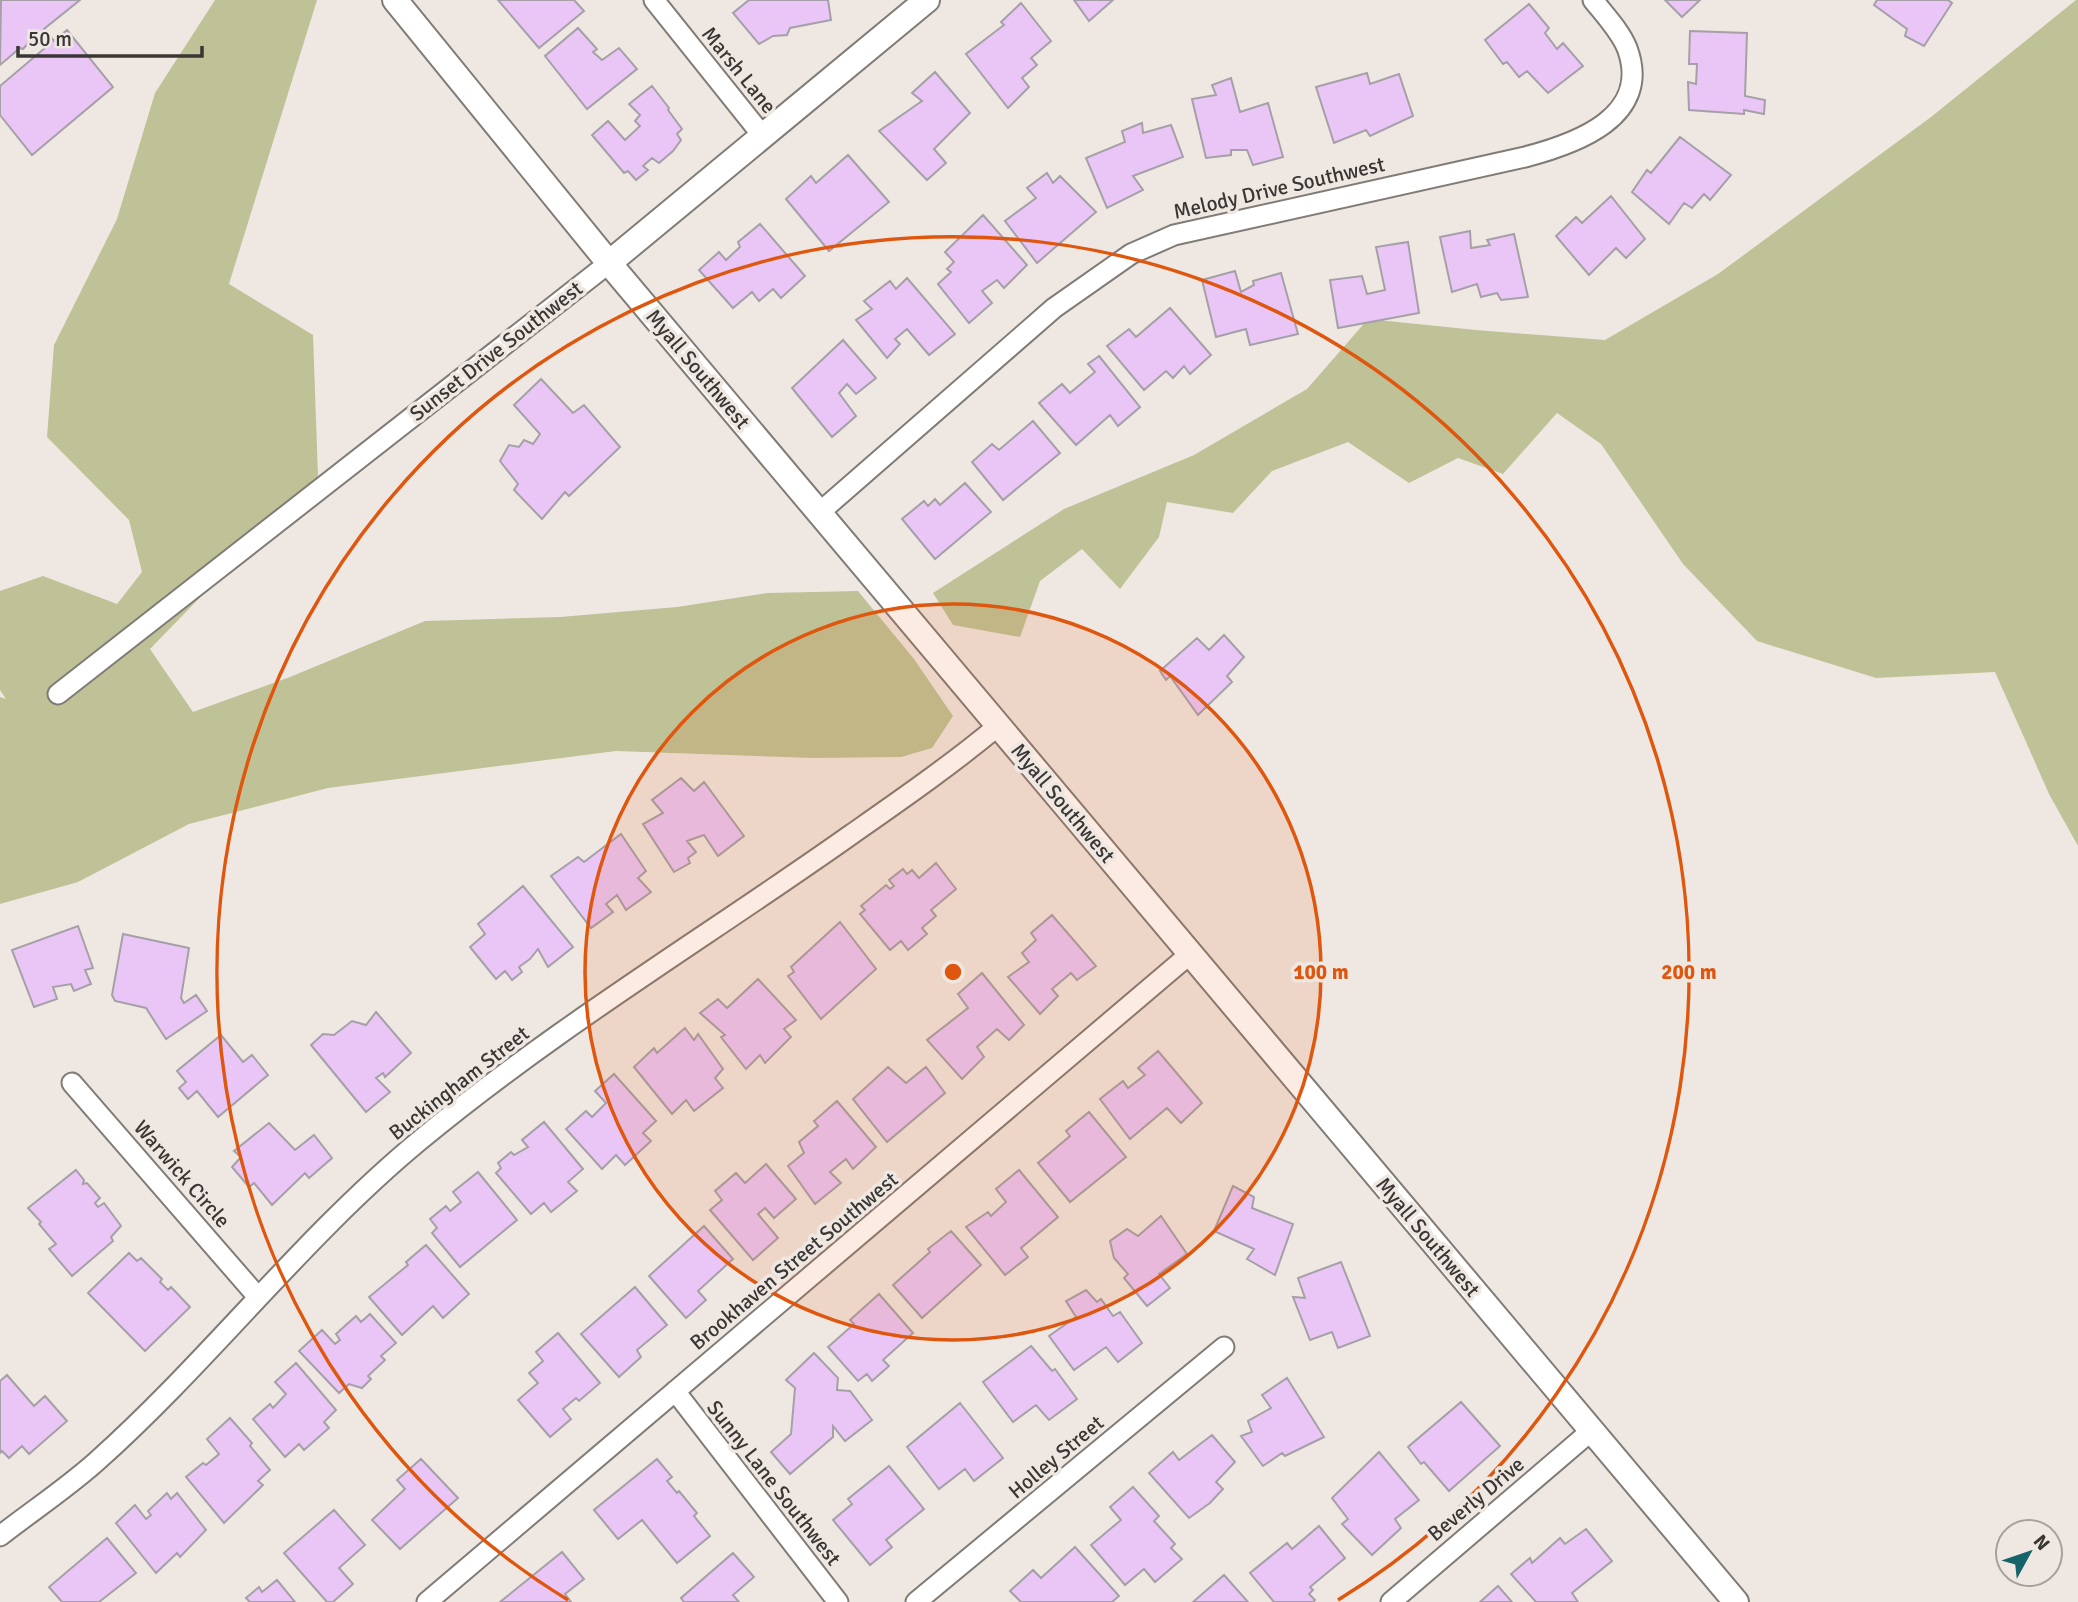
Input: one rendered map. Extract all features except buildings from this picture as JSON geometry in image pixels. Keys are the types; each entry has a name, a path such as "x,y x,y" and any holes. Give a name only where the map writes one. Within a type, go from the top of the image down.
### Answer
{"street":[{"name":"Myall Southwest","path":"395,0 609,263 1735,1602"},
{"name":"Marsh Lane","path":"654,0 762,135"},
{"name":"Sunset Drive Southwest","path":"58,694 609,263 927,0"},
{"name":"Melody Drive Southwest","path":"819,513 1054,307 1131,254 1174,235 1208,226 1563,147 1586,136 1621,108 1629,92 1631,71 1627,48 1593,0"},
{"name":"Buckingham Street","path":"0,1536 96,1461 192,1368 257,1296 417,1142 551,1040 803,869 946,768 998,726"},
{"name":"Brookhaven Street Southwest","path":"428,1602 1190,954"},
{"name":"Warwick Circle","path":"72,1083 257,1296"},
{"name":"Holley Street","path":"916,1602 1224,1347"},
{"name":"Sunny Lane Southwest","path":"675,1391 838,1602"},
{"name":"Beverly Drive","path":"1391,1602 1591,1431"}],"green space":[{"path":"215,0 317,0 229,284 313,335 318,476 150,649 193,712 290,677 425,621 560,617 677,607 767,593 858,591 914,659 953,716 932,748 901,757 813,758 616,751 328,788 189,824 78,882 0,904 0,697 6,699 0,690 0,591 43,576 117,604 142,572 129,520 47,437 54,345 117,219 155,93"},
{"path":"2076,0 2078,846 2049,794 1995,672 1876,678 1757,641 1683,564 1601,444 1557,413 1503,474 1458,458 1409,483 1348,442 1272,471 1233,513 1167,502 1159,537 1120,589 1082,549 1040,581 1020,637 953,625 933,593 1064,509 1194,455 1307,389 1368,319 1605,340 1718,274 1931,117"}]}
